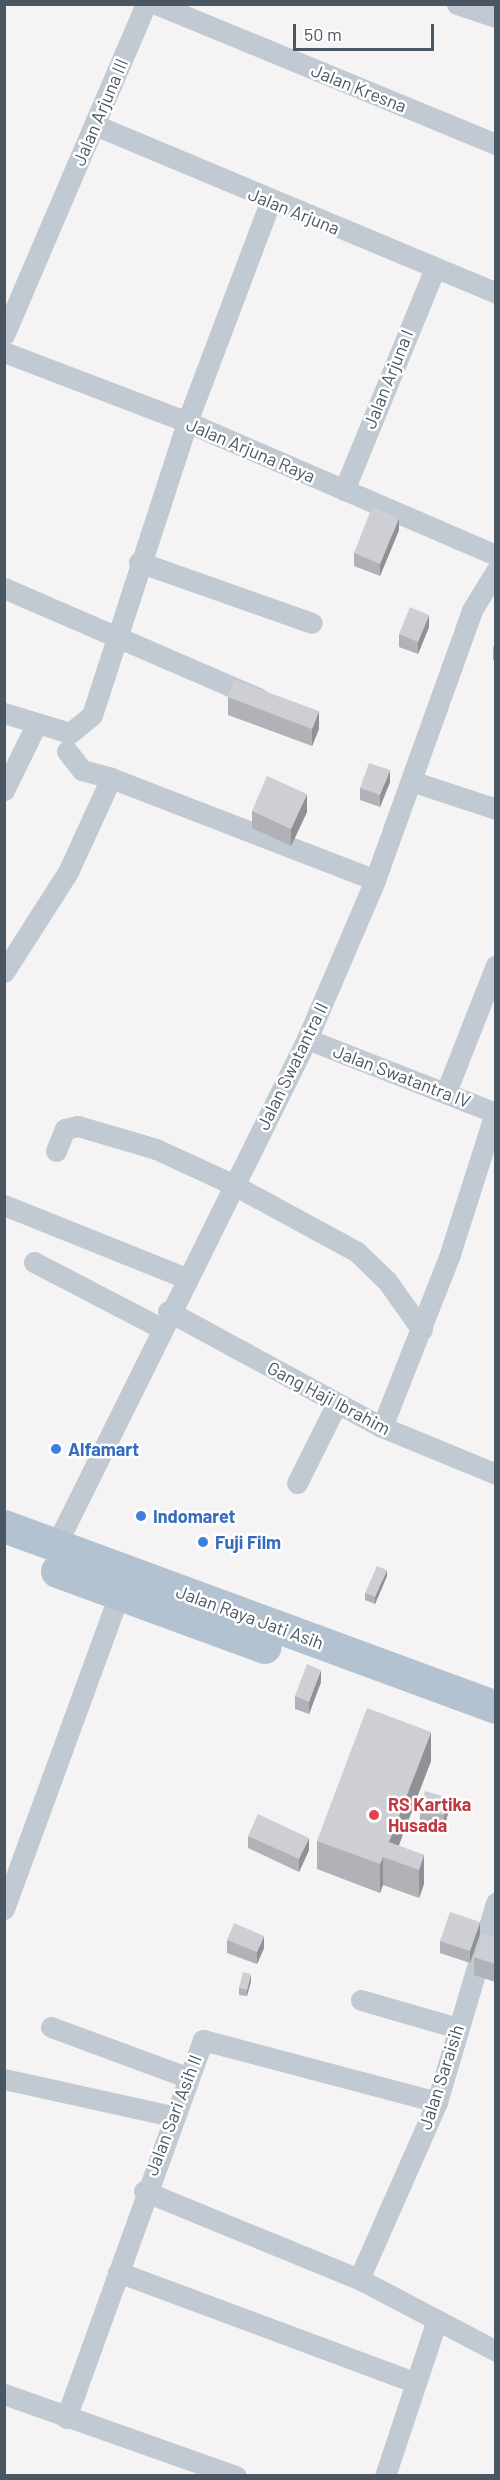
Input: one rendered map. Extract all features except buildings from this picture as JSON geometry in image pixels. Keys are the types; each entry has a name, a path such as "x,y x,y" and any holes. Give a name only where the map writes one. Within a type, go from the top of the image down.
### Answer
{"main road":[{"name":"Jalan Raya Jati Asih","path":"4,1526 55,1547 494,1708"},
{"name":"Jalan Raya Jati Asih","path":"4,1549 120,1595 494,1708"}],"street":[{"name":"Jalan Arjuna III","path":"4,335 146,4"},
{"name":"Jalan Kresna","path":"156,4 495,144"},
{"path":"458,4 495,17"},
{"name":"Jalan Arjuna","path":"95,125 270,202 495,293"},
{"path":"4,713 36,725 70,733 87,721 187,422 270,202"},
{"name":"Jalan Arjuna I","path":"344,490 435,268"},
{"name":"Jalan Arjuna Raya","path":"4,352 187,422 495,555"},
{"path":"139,562 312,623"},
{"name":"Jalan Swatantra II","path":"55,1547 164,1320 307,1039 375,880 472,610 495,571"},
{"path":"4,588 115,633 122,643 275,705"},
{"path":"4,790 36,725"},
{"path":"67,751 82,771 111,778 375,880"},
{"path":"4,972 68,872 111,778"},
{"path":"411,781 495,809"},
{"path":"446,1092 495,965"},
{"name":"Jalan Swatantra IV","path":"307,1039 495,1113"},
{"path":"382,1427 422,1330 495,1113"},
{"path":"56,1151 66,1129 78,1126 156,1149 232,1184 357,1252 387,1281 422,1330"},
{"path":"4,1205 186,1278"},
{"name":"Gang Haji Ibrahim","path":"34,1262 164,1320 382,1427 495,1474"},
{"path":"297,1483 337,1403"},
{"path":"4,1909 120,1595"},
{"name":"Jalan Saraisih","path":"359,2279 437,2102 495,1903"},
{"path":"361,2000 458,2028"},
{"path":"51,2027 186,2077"},
{"name":"Jalan Sari Asih II","path":"66,2418 144,2191 186,2077 203,2040 437,2102"},
{"path":"4,2079 172,2116"},
{"path":"144,2191 359,2279 495,2351"},
{"path":"118,2272 416,2383"},
{"path":"385,2475 437,2320"},
{"path":"4,2394 66,2418 236,2475"}],"place":[{"name":"Alfamart","path":"56,1449"},
{"name":"Indomaret","path":"141,1516"},
{"name":"Fuji Film","path":"203,1542"},
{"name":"RS Kartika Husada","path":"374,1815"}]}
